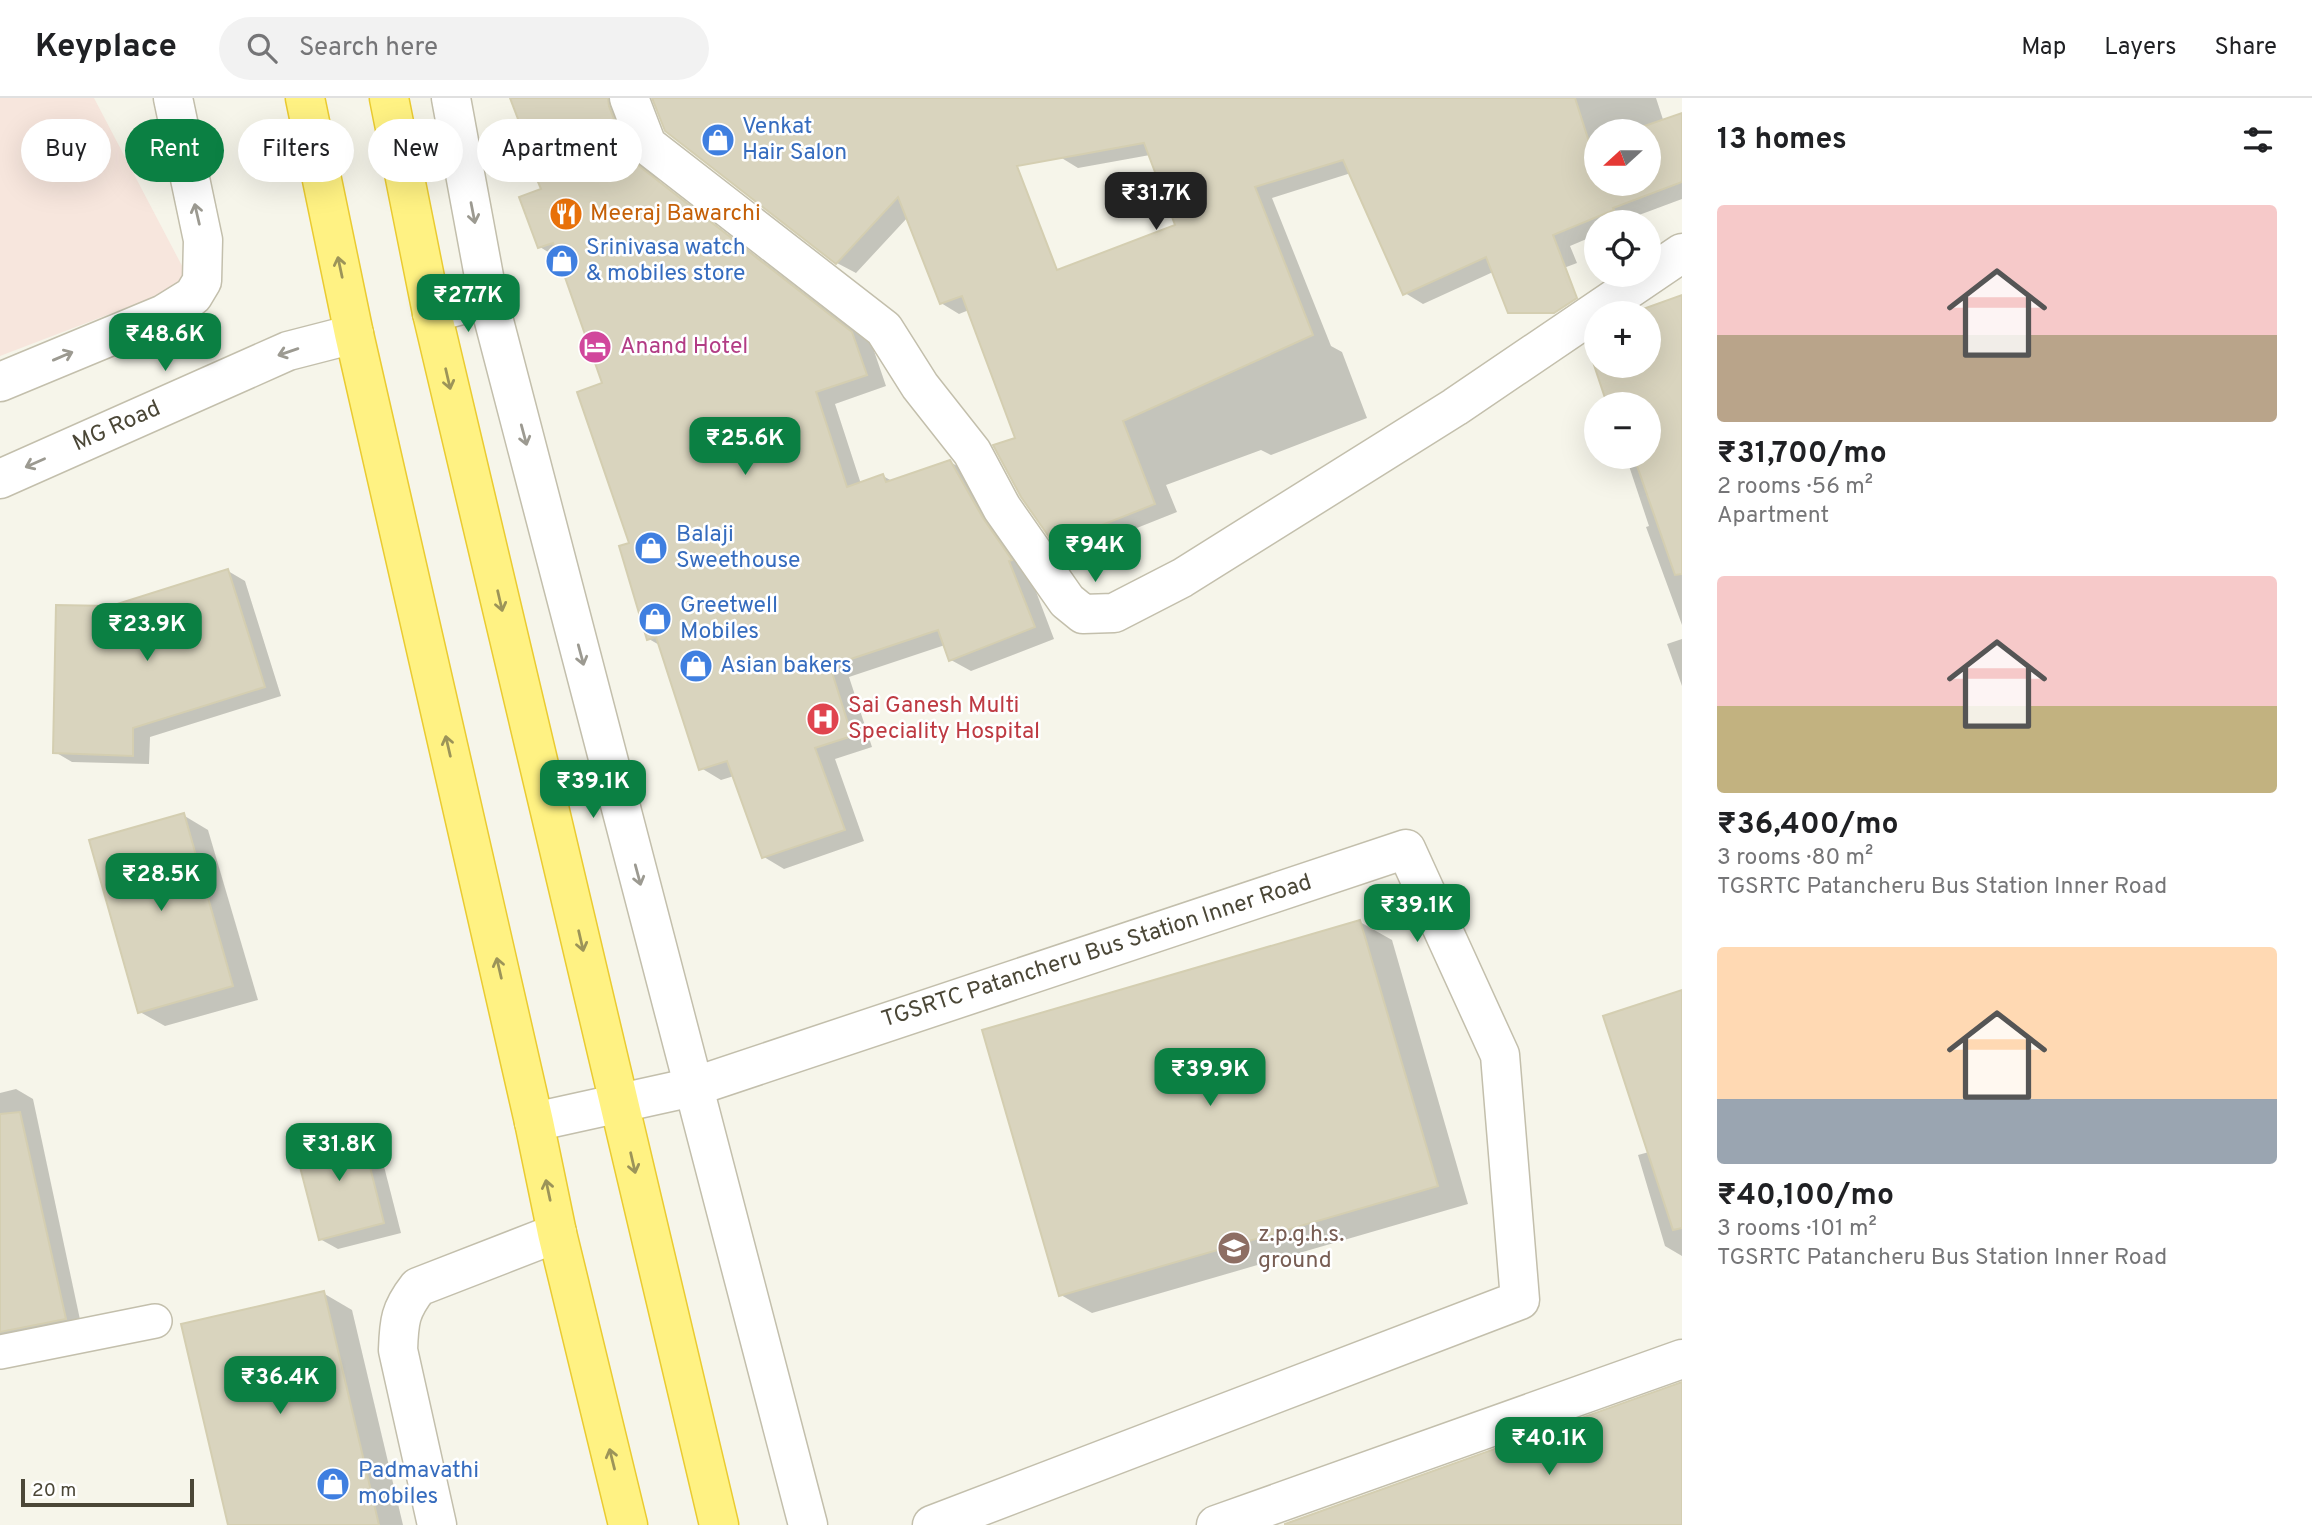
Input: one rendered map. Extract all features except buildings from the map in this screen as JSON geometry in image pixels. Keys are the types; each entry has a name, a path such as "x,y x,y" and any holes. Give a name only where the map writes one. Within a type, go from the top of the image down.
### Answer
{"highway":[{"path":"305,98 354,334 557,1233 628,1525"},
{"path":"389,98 432,313 719,1525"}],"street":[{"path":"0,382 164,314 193,296 202,281 203,240 173,98"},
{"path":"451,98 488,298 808,1525"},
{"path":"629,98 647,145 884,329 920,386 972,452 1002,508 1067,601 1083,614 1114,614 1182,578 1455,407 1682,253"},
{"path":"432,313 488,298"},
{"name":"MG Road","path":"0,479 288,351 354,334"},
{"name":"TGSRTC Patancheru Bus Station Inner Road","path":"534,1122 693,1087 1406,849 1500,1055 1520,1300 932,1525"},
{"path":"437,1525 398,1350 399,1321 405,1303 418,1287 557,1233"},
{"path":"1216,1525 1682,1359"}],"lane":[{"path":"0,1352 155,1321"}],"shaded area":[{"path":"0,98 94,98 105,119 21,119 21,182 111,182 111,130 125,157 125,182 138,182 191,283 0,356"}],"place":[{"name":"Venkat Hair Salon","path":"718,140"},
{"name":"Meeraj Bawarchi","path":"566,214"},
{"name":"Srinivasa watch & mobiles store","path":"562,261"},
{"name":"Anand Hotel","path":"595,347"},
{"name":"Balaji Sweethouse","path":"651,548"},
{"name":"Greetwell Mobiles","path":"655,619"},
{"name":"Asian bakers","path":"696,666"},
{"name":"Sai Ganesh Multi Speciality Hospital","path":"823,719"},
{"name":"z.p.g.h.s. ground","path":"1234,1248"},
{"name":"Padmavathi mobiles","path":"333,1484"}]}
